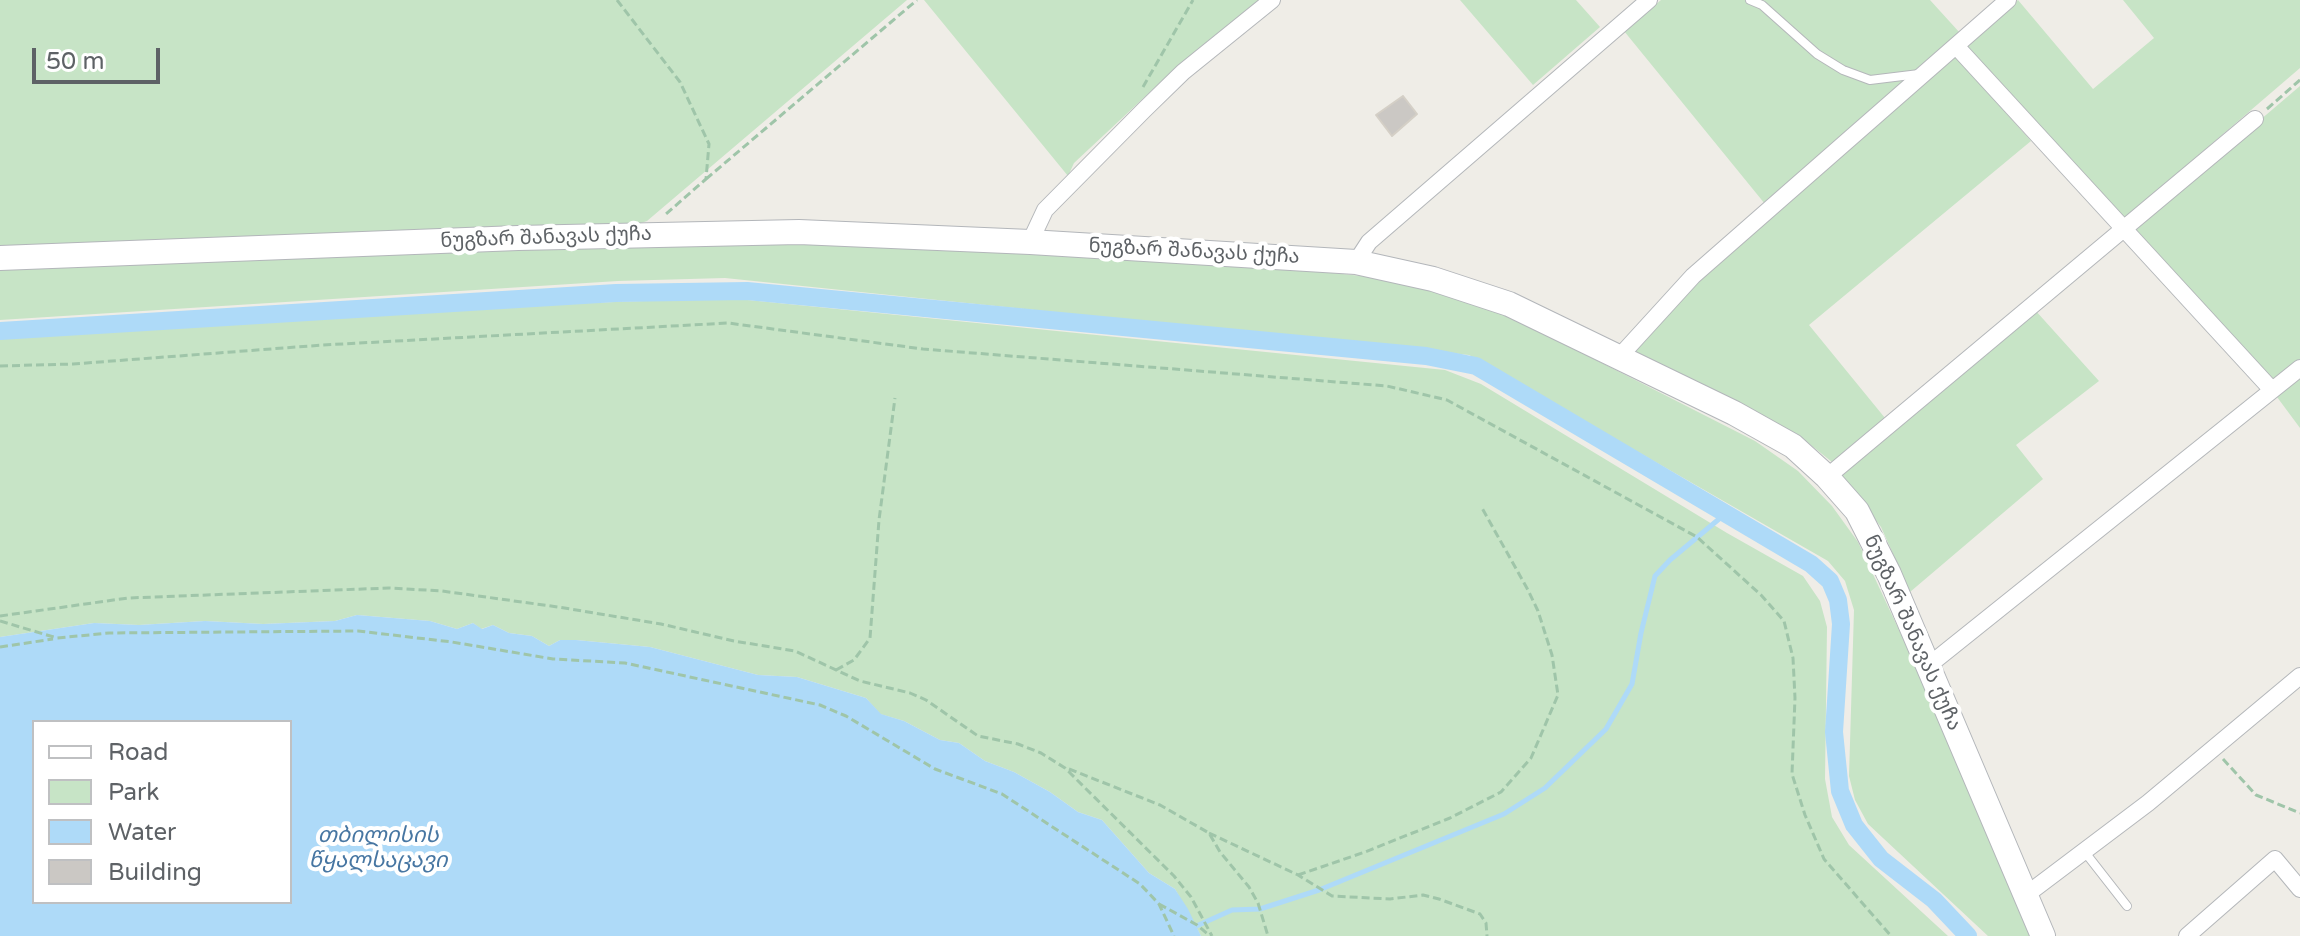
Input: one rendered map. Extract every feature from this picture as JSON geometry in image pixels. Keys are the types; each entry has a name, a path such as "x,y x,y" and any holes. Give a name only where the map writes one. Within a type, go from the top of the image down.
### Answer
{"main road":[{"name":"ნუგზარ შანავას ქუჩა","path":"0,258 172,249 799,232 1030,242 1356,262 1433,279 1509,304 1620,356 1793,446 1827,477 1857,511 1928,666 2043,936"}],"street":[{"path":"1030,242 1045,210 1144,110 1183,72 1272,0"},
{"path":"1356,262 1369,242 1649,0"},
{"path":"1620,356 1693,276 2008,0"},
{"path":"1956,46 2272,390"},
{"path":"1827,477 2255,119"},
{"path":"1928,666 2300,368"},
{"path":"2026,895 2148,803 2300,676"},
{"path":"2187,936 2275,859 2300,889"}],"lane":[{"path":"1750,0 1762,5 1817,54 1843,70 1870,80 1924,73"},
{"path":"2084,851 2127,906"}],"path":[{"path":"617,0 680,82 709,144 706,179"},
{"path":"641,235 917,0"},
{"path":"1141,91 1193,0"},
{"path":"2255,119 2300,80"},
{"path":"0,366 728,323 923,349 1387,386 1447,400 1697,537 1761,595 1784,621 1793,658 1792,774 1805,815 1824,859 1891,936"},
{"path":"836,670 854,660 870,638 879,520 895,398"},
{"path":"1298,875 1450,818 1501,792 1531,758 1558,695 1552,655 1533,600 1482,508"},
{"path":"0,618 128,598 354,588 442,591 661,624 795,651 860,681 926,700 978,736 1018,744 1041,753 1065,768 1160,805 1209,833 1298,875 1319,890 1344,899 1423,895 1439,899 1480,914 1486,923 1487,936"},
{"path":"0,618 57,638"},
{"path":"0,647 109,633 358,631 452,642 553,659 625,663 820,705 846,716 935,769 1002,794 1140,884 1159,904 1211,936"},
{"path":"2213,749 2256,795 2300,813"},
{"path":"1065,768 1174,876 1191,897 1211,936"},
{"path":"1209,833 1220,852 1249,887 1258,903 1268,936"},
{"path":"1159,904 1174,936"}],"green space":[{"path":"0,0 907,0 647,221 635,225 0,248"},
{"path":"924,0 1259,0 1181,63 1074,163 1068,176"},
{"path":"1460,0 1576,0 1600,27 1533,85"},
{"path":"1661,0 1930,0 1960,33 1765,204 1624,31"},
{"path":"2018,0 2093,89 2154,38 2123,0 2300,0 2300,68 2124,219 1967,46"},
{"path":"1955,56 2031,141 1809,325 1885,418 1832,462 1797,434 1633,353 1700,280"},
{"path":"2300,86 2300,360 2272,382 2132,229"},
{"path":"774,240 1305,270 1380,278 1442,291 1496,309 1755,441 1798,471 1832,506 1858,542 1912,658 2031,936 1988,936 1868,824 1855,800 1849,776 1854,610 1845,581 1828,561 1469,355 725,278 618,281 0,320 0,268"},
{"path":"728,298 1445,370 1481,384 1803,576 1820,601 1827,627 1825,779 1832,817 1849,845 1948,936 1201,936 1175,889 1149,873 1102,820 1078,812 1050,792 1014,772 985,761 959,743 940,740 904,721 880,714 866,698 797,677 758,675 650,647 576,640 560,640 549,646 532,636 509,633 493,625 481,629 473,623 457,629 430,621 357,615 335,621 263,624 205,621 139,625 94,623 0,637 0,336 472,307"},
{"path":"2035,310 2099,381 2016,445 2043,479 1910,592 1881,527 1840,474"},
{"path":"2300,378 2300,428 2277,397"}],"water":[{"name":"თბილისის წყალსაცავი","path":"357,615 430,621 457,629 473,623 482,629 493,625 509,633 532,636 549,646 560,640 576,640 650,647 758,675 797,677 866,698 881,714 904,721 940,740 959,743 985,761 1014,772 1050,792 1078,812 1102,820 1149,873 1175,889 1201,936 0,936 0,637 94,623 139,625 205,621 263,624 335,621"}],"building":[{"path":"1403,96 1417,114 1392,136 1376,115"}],"waterway":[{"path":"0,331 616,293 747,291 1426,356 1476,366 1811,564 1830,581 1838,600 1841,624 1834,732 1840,791 1854,825 1881,859 1934,900 1968,936"},
{"path":"1192,928 1232,910 1260,909 1319,890 1504,814 1545,788 1606,729 1632,684 1655,576 1725,514"}]}
